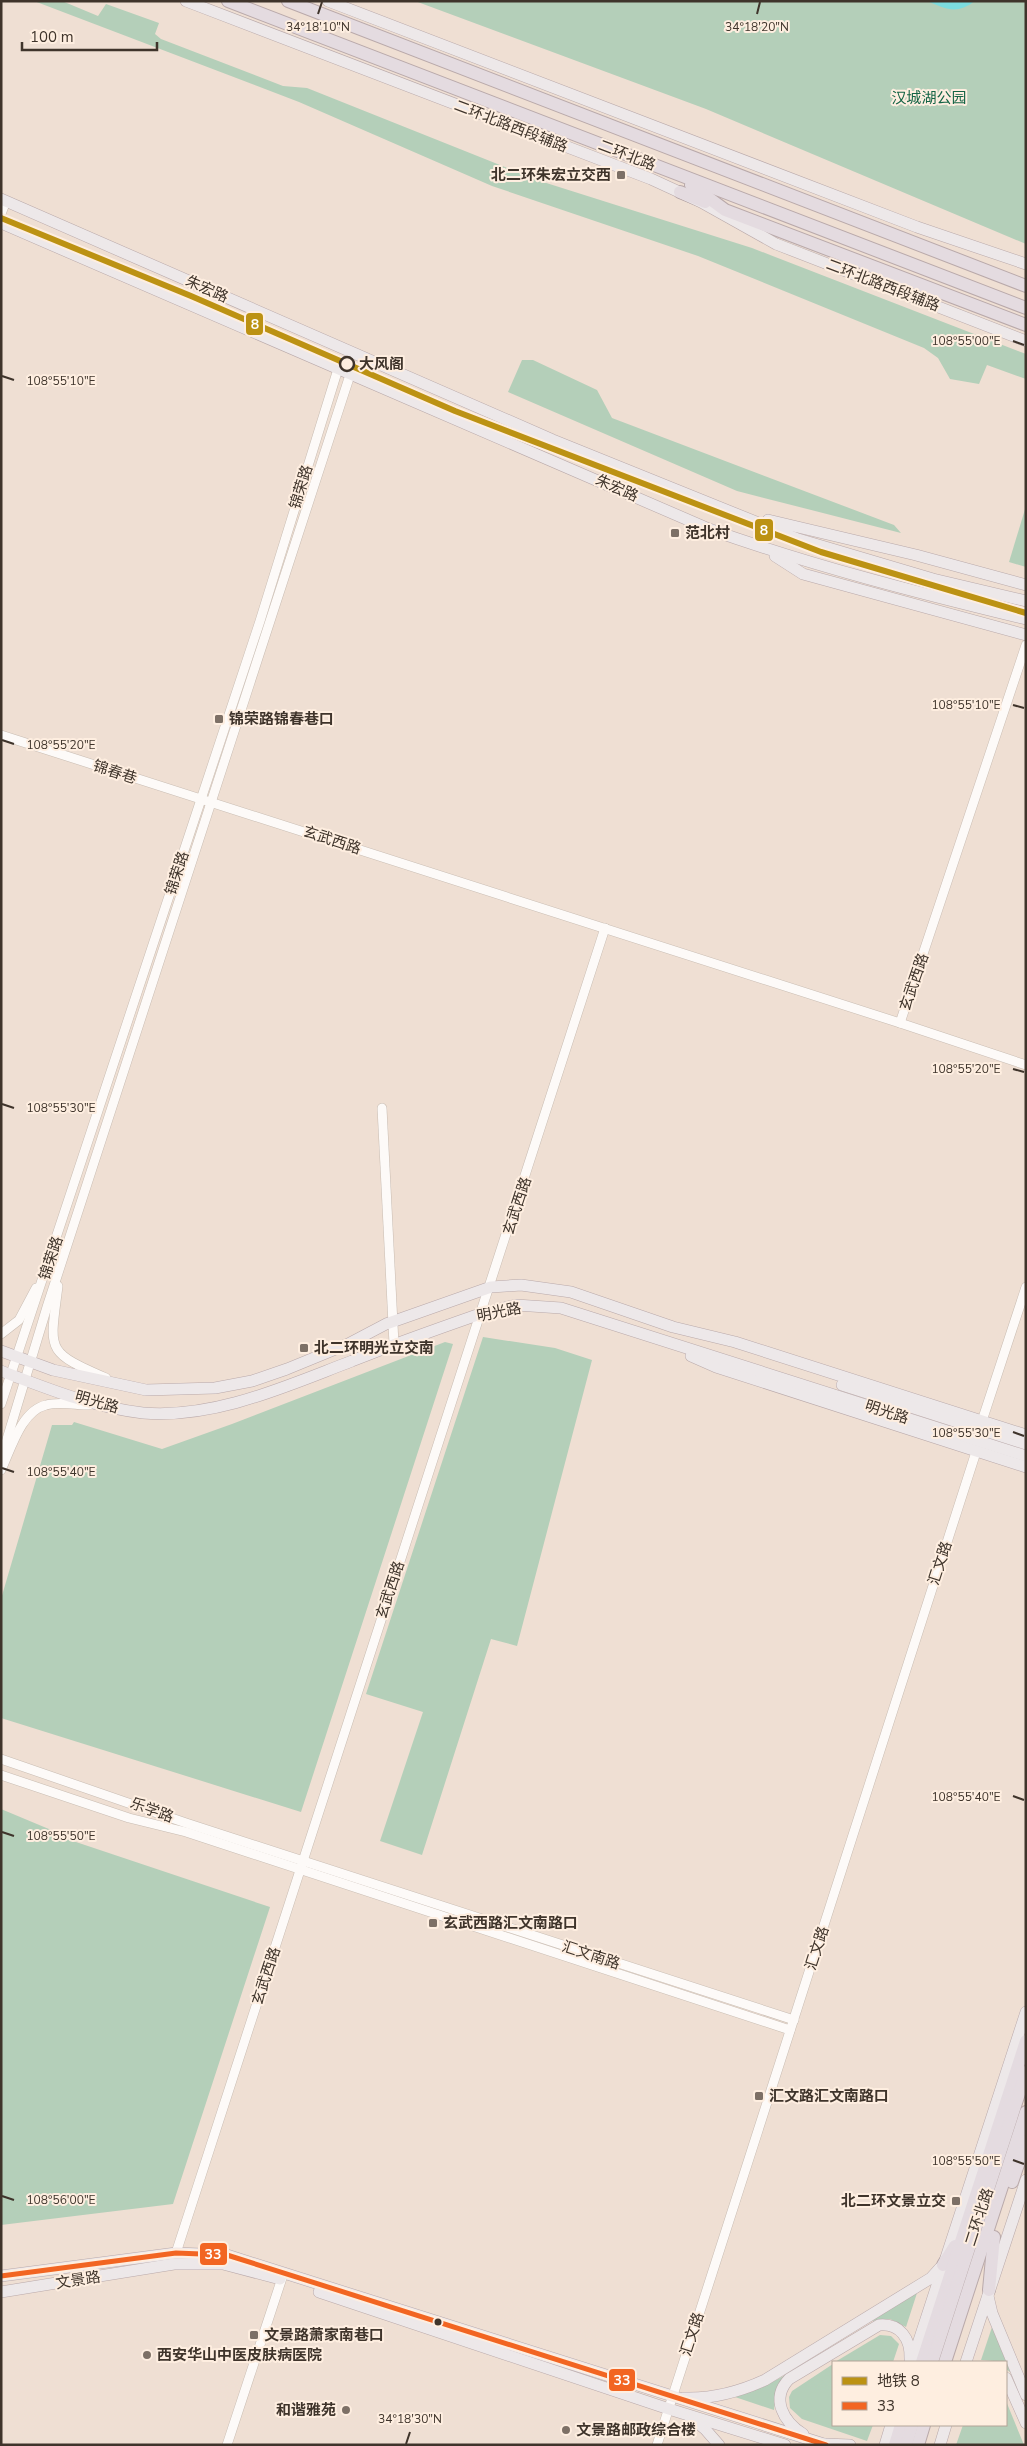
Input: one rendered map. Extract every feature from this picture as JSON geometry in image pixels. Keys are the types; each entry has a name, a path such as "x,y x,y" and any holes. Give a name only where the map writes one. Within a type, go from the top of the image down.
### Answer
{"highway":[{"name":"二环北路","path":"228,1 681,177 1026,308"},
{"name":"二环北路","path":"288,1 1026,286"},
{"path":"681,177 724,210"},
{"path":"680,192 1026,325"},
{"path":"922,2361 1026,2042"},
{"name":"二环北路","path":"932,2361 1026,2072"},
{"name":"二环北路","path":"945,2361 1026,2112"},
{"path":"953,2361 1026,2141"},
{"path":"943,2265 965,2231"},
{"path":"989,2290 994,2237"},
{"path":"895,2445 902,2426"},
{"path":"906,2445 912,2426"},
{"path":"918,2445 924,2426"},
{"path":"926,2445 933,2426"}],"main road":[{"name":"二环北路西段辅路","path":"186,1 680,192 776,244 1026,341"},
{"path":"328,1 917,227 1026,264"},
{"name":"朱宏路","path":"4,200 553,440 798,538 933,579 1026,601"},
{"path":"724,210 760,235"},
{"name":"朱宏路","path":"1,223 709,529 760,547 878,583 1026,619"},
{"name":"朱宏路","path":"746,516 801,526 1026,585"},
{"path":"760,547 803,574 1026,635"},
{"name":"明光路","path":"1,1351 30,1363 146,1390 234,1386 270,1375 340,1348 392,1322 490,1287 521,1285 571,1292 747,1354 1026,1444"},
{"name":"明光路","path":"6,1372 104,1406 164,1414 207,1409 274,1390 394,1344 480,1314 516,1305 561,1308 1026,1456"},
{"name":"明光路","path":"673,1327 735,1342 1026,1435"},
{"path":"658,1340 716,1368 1026,1468"},
{"path":"911,2361 1026,2012"},
{"path":"966,2361 1026,2180"},
{"name":"文景路","path":"1,2276 176,2253 227,2255 669,2409 785,2445"},
{"name":"文景路","path":"1,2292 174,2264 223,2264 283,2276 824,2444"},
{"path":"674,2397 716,2395 749,2387 765,2380 931,2278 943,2265"},
{"path":"989,2290 990,2307 1026,2395"},
{"path":"850,2445 824,2444 790,2425 781,2410 779,2397 784,2385 789,2379 879,2325 891,2325 902,2332 910,2349 911,2361"},
{"path":"1007,2380 1026,2423"},
{"path":"685,2413 705,2429 719,2445"},
{"path":"885,2445 891,2426"},
{"path":"940,2445 946,2426"}],"street":[{"path":"1,214 4,200"},
{"name":"锦荣路","path":"1,1404 6,1372 17,1359 262,614 338,369"},
{"name":"锦荣路","path":"1,1459 61,1265 350,375"},
{"name":"玄武西路","path":"201,799 900,1023 1026,646"},
{"name":"锦春巷","path":"1,735 201,799"},
{"name":"玄武西路","path":"176,2253 605,928"},
{"path":"900,1023 1026,1065"},
{"path":"382,1108 394,1344"},
{"path":"1,1334 19,1320 51,1256"},
{"path":"61,1265 53,1333 55,1346 66,1360 123,1385"},
{"path":"982,1421 1026,1287"},
{"path":"1,1470 20,1429 37,1409 54,1404 104,1406"},
{"name":"汇文路","path":"657,2445 674,2397 976,1452"},
{"name":"乐学路","path":"1,1759 303,1860"},
{"name":"乐学路","path":"1,1775 129,1818 186,1832 300,1870"},
{"name":"汇文南路","path":"303,1860 794,2020"},
{"name":"汇文南路","path":"300,1870 790,2030"},
{"path":"227,2445 283,2276"}],"green space":[{"path":"34,1 62,1 98,16 106,4 159,23 155,34 161,39 283,86 307,88 540,181 752,248 1026,354 1026,379 987,365 979,384 950,379 938,358 924,348 698,256 492,186 299,102"},
{"name":"汉城湖公园","path":"415,1 1026,1 1026,244 706,109"},
{"path":"522,360 533,360 597,390 612,418 894,525 901,533 737,491 508,392"},
{"path":"1026,506 1026,567 1009,562"},
{"path":"483,1337 555,1348 592,1360 517,1646 491,1639 422,1855 380,1841 423,1712 366,1694"},
{"path":"445,1342 453,1344 301,1812 1,1718 1,1599 52,1425 72,1425 74,1422 162,1449"},
{"path":"1,1809 68,1837 67,1839 270,1907 173,2204 1,2225"},
{"path":"917,2293 906,2327 890,2319 871,2321"},
{"path":"992,2327 1006,2361 981,2360"},
{"path":"880,2335 891,2336 899,2344 893,2361 837,2361"},
{"path":"832,2365 832,2426 873,2426 867,2441 802,2419 790,2408 789,2397 792,2391"},
{"path":"791,2372 780,2382 776,2389 774,2410 735,2397 763,2387"},
{"path":"1007,2403 1024,2445 956,2445 963,2426 1007,2426"}],"water":[{"path":"927,1 975,1 962,8 951,9"}],"metro line":[{"name":"8","path":"1,218 191,296 455,411 821,552 1026,613"}],"transit line":[{"name":"33","path":"1,2276 176,2253 227,2255 826,2445"}],"place":[{"name":"北二环朱宏立交西","path":"621,175"},
{"name":"大风阁","path":"347,364"},
{"name":"范北村","path":"675,533"},
{"name":"锦荣路锦春巷口","path":"219,719"},
{"name":"北二环明光立交南","path":"304,1348"},
{"name":"玄武西路汇文南路口","path":"433,1923"},
{"name":"汇文路汇文南路口","path":"759,2096"},
{"name":"北二环文景立交","path":"956,2201"},
{"name":"文景路萧家南巷口","path":"254,2335"},
{"name":"西安华山中医皮肤病医院","path":"147,2355"},
{"name":"和谐雅苑","path":"346,2410"},
{"name":"文景路邮政综合楼","path":"566,2430"}]}
